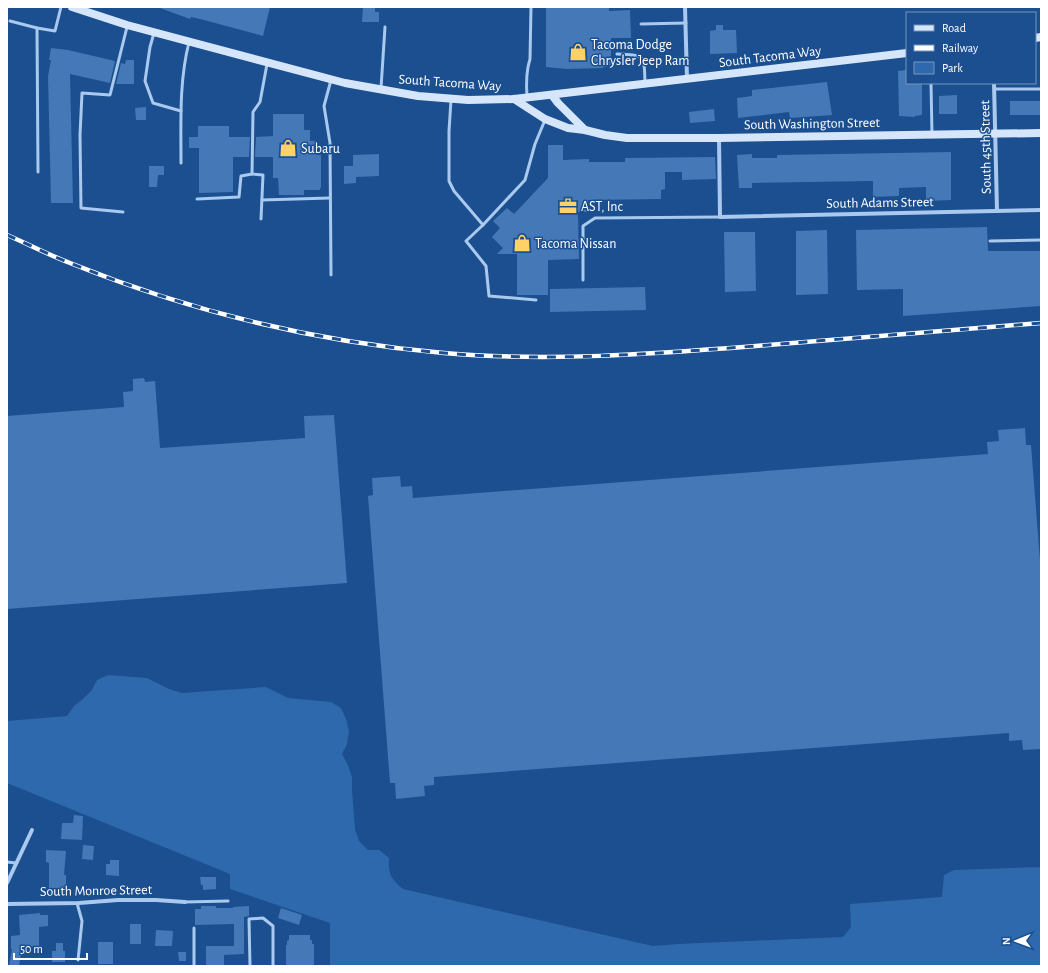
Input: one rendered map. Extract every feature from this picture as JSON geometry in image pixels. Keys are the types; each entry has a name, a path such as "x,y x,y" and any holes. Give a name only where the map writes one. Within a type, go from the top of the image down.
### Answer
{"main road":[{"name":"South Tacoma Way","path":"72,7 127,25 331,79 381,90 418,96 452,99 514,99 645,85 906,53"},
{"path":"552,95 585,130"},
{"name":"South Washington Street","path":"514,99 545,119 568,128 627,138 1041,133"}],"street":[{"path":"685,7 687,79"},
{"name":"South 45th Street","path":"994,84 997,211"},
{"path":"719,138 720,217"},
{"name":"South Adams Street","path":"720,217 1041,210"},
{"path":"7,883 32,830"},
{"name":"South Monroe Street","path":"7,904 77,904 118,900 185,902"}],"lane":[{"path":"10,21 55,31 61,7"},
{"path":"527,97 526,80 527,67 530,58 531,7"},
{"path":"641,24 686,23"},
{"path":"123,212 81,208 80,135 82,92 110,95 127,25"},
{"path":"381,90 385,27"},
{"path":"37,28 38,172"},
{"path":"154,32 144,81 152,103 181,111"},
{"path":"181,163 181,111 184,61 190,41"},
{"path":"617,54 637,55 641,57 644,61 645,85"},
{"path":"252,174 253,112 260,102 267,62"},
{"path":"331,79 324,106 330,143 331,275"},
{"path":"931,84 932,134"},
{"path":"995,90 1041,89"},
{"path":"452,99 449,131 449,181 454,191 483,225"},
{"path":"536,300 489,296 486,266 466,241 525,180 535,144 545,119"},
{"path":"197,199 239,197 241,176 252,174 263,175 262,219"},
{"path":"262,200 330,198"},
{"path":"582,280 583,226 595,218 720,217"},
{"path":"990,241 1041,240"},
{"path":"7,862 16,863"},
{"path":"185,902 228,901"},
{"path":"77,904 82,920 78,960"},
{"path":"250,966 249,919 263,918 272,926 273,966"},
{"path":"194,928 194,966"}],"green space":[{"path":"108,675 147,678 169,689 182,693 266,687 288,698 331,702 341,708 349,731 347,744 342,754 352,777 355,829 359,841 368,850 379,850 389,858 391,876 403,889 653,946 843,937 851,927 850,904 942,897 944,875 954,870 1041,867 1041,966 330,966 330,923 230,889 230,874 7,783 7,721 67,716 74,706 92,690 97,680"}],"building":[{"path":"270,7 263,36 204,20 191,17 190,19 160,8"},
{"path":"363,7 375,7 375,12 379,12 379,22 362,22"},
{"name":"Tacoma Dodge Chrysler Jeep Ram","path":"546,7 609,7 609,11 630,10 631,38 611,38 611,66 603,68 567,69 546,67"},
{"path":"716,25 723,25 723,30 736,30 737,53 710,54 710,31 716,30"},
{"path":"51,48 68,50 115,61 110,83 70,74 73,203 51,203 48,76 51,60 49,60"},
{"path":"126,60 134,60 134,84 116,84 121,63 125,64"},
{"path":"906,70 906,84 922,84 922,115 915,117 899,116 898,71"},
{"path":"827,82 832,115 790,118 789,112 738,118 737,98 752,96 752,90"},
{"path":"957,95 957,114 939,114 939,96"},
{"path":"1010,101 1041,101 1041,115 1010,115"},
{"path":"146,107 146,120 136,120 135,108"},
{"path":"714,109 715,121 690,123 689,112"},
{"name":"Subaru","path":"273,114 304,114 304,130 310,130 310,141 316,141 316,155 321,155 320,190 304,190 304,195 279,195 278,178 273,178 273,157 255,157 256,137 273,136"},
{"path":"198,126 229,126 229,137 250,137 249,157 233,157 233,192 199,193 199,148 189,148 189,137 198,137"},
{"path":"548,145 563,145 563,160 589,159 589,162 625,162 625,158 715,157 716,179 682,180 682,172 665,172 665,189 661,190 661,199 588,200 588,212 578,212 579,259 548,260 548,295 517,295 517,254 497,254 503,248 492,237 500,228 493,221 507,208 514,214 548,178"},
{"path":"951,152 951,200 926,201 926,187 899,188 899,196 873,197 873,181 752,183 752,188 739,188 737,155 752,154 752,158 777,158 777,155"},
{"path":"379,154 379,176 356,177 356,183 344,184 344,166 353,166 353,155"},
{"path":"149,166 164,166 164,175 158,175 157,187 149,187"},
{"path":"987,227 988,251 1041,251 1041,306 903,316 903,289 857,290 856,230"},
{"path":"827,230 828,294 796,295 796,231"},
{"path":"724,232 755,232 756,291 725,292"},
{"path":"645,287 646,310 550,312 550,289"},
{"path":"144,378 145,382 155,381 160,448 305,438 304,416 334,415 347,583 7,609 7,416 124,407 123,392 133,391 133,379"},
{"path":"1025,428 1026,445 1031,445 1041,573 1041,749 1023,750 1022,740 1009,741 1009,733 434,777 434,785 424,786 425,796 396,799 395,783 390,783 368,496 373,495 372,478 400,476 401,487 412,486 413,498 988,454 987,442 999,441 998,430"},
{"path":"74,815 83,816 82,840 61,839 62,823 73,823"},
{"path":"83,845 94,846 93,860 82,859"},
{"path":"46,850 66,851 64,875 66,875 66,892 57,892 57,888 49,888 49,863 46,862"},
{"path":"110,860 119,860 119,876 106,875 106,864 110,864"},
{"path":"200,877 216,877 216,889 203,890"},
{"path":"201,906 233,908 249,906 249,916 244,917 244,954 224,955 224,966 206,966 206,946 234,946 234,924 195,925 195,909 201,909"},
{"path":"281,908 302,915 299,925 278,918"},
{"path":"40,913 40,915 48,915 48,926 39,927 39,947 26,947 26,949 22,949 19,966 9,966 12,949 11,936 20,935 19,915"},
{"path":"130,924 141,924 141,944 130,944"},
{"path":"156,930 173,931 172,946 155,946"},
{"path":"289,935 310,935 310,940 312,940 312,944 314,944 314,965 286,966 286,945 287,941 289,940"},
{"path":"98,942 113,942 113,964 98,964"},
{"path":"56,943 63,943 65,962 52,962 52,951 56,951"},
{"path":"178,952 186,952 186,961 179,961"}],"railway":[{"path":"7,235 62,260 115,280 207,310 254,322 349,341 444,353 522,357 600,356 678,352 1041,323"}],"place":[{"name":"Tacoma Dodge Chrysler Jeep Ram","path":"578,52"},
{"name":"Subaru","path":"288,148"},
{"name":"AST, Inc","path":"568,206"},
{"name":"Tacoma Nissan","path":"522,243"}]}
